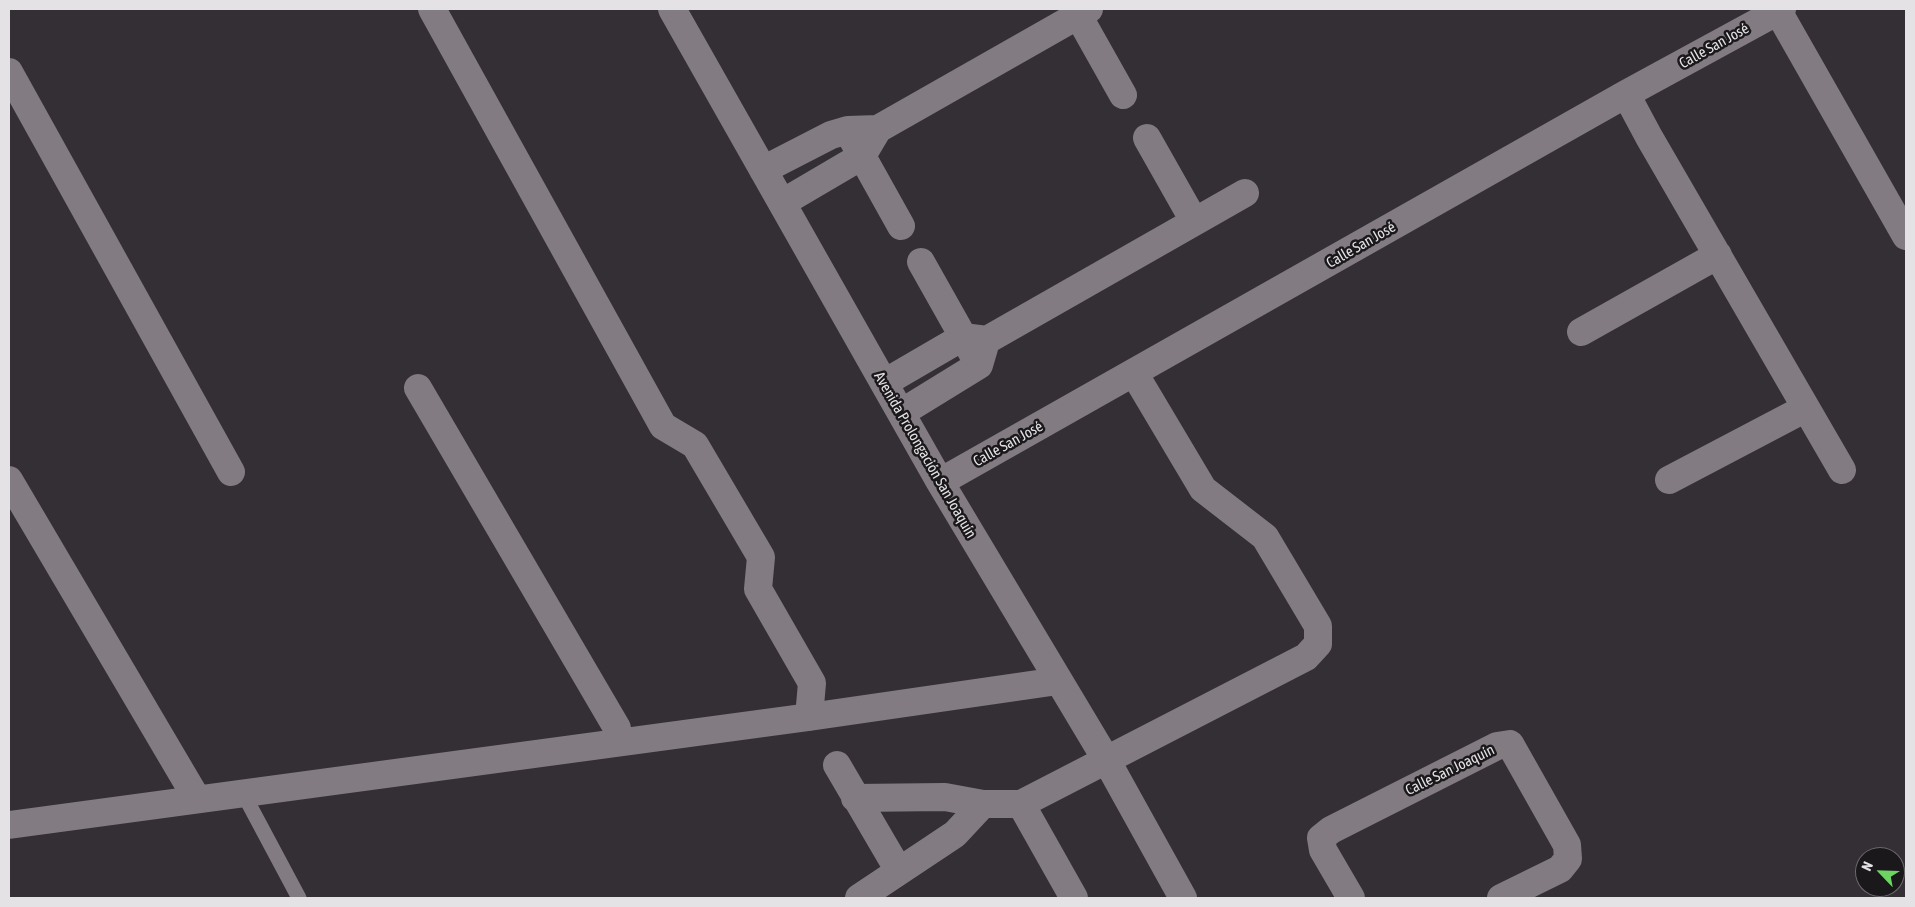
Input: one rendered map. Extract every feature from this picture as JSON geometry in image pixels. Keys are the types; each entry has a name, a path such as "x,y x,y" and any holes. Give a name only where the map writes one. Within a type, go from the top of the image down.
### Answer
{"street":[{"path":"432,9 663,426 695,444 761,557 758,589 812,683 809,717"},
{"name":"Avenida Prolongación San Joaquín","path":"672,9 940,482 1107,761 1183,898"},
{"path":"1780,10 1906,236"},
{"name":"Calle San José","path":"940,482 1626,94 1780,10"},
{"path":"763,170 831,135 848,130 878,129 1084,12 1123,95"},
{"path":"9,72 231,472"},
{"path":"1626,94 1842,470"},
{"path":"782,203 862,156 878,129"},
{"path":"848,130 901,226"},
{"path":"1147,138 1194,222"},
{"path":"884,383 976,347 1245,193"},
{"path":"1581,332 1718,255"},
{"path":"921,262 976,347"},
{"path":"901,413 976,347"},
{"path":"855,798 945,797 983,804 1021,804 1306,657 1318,644 1318,626 1265,538 1202,489 1134,373"},
{"path":"418,388 617,728 617,741"},
{"path":"1669,480 1806,408"},
{"path":"9,480 197,799"},
{"path":"9,826 617,741 809,717 1058,681"},
{"name":"Calle San Joaquín","path":"1351,898 1323,850 1320,838 1331,830 1497,746 1510,744 1567,845 1568,860 1560,869 1501,898"},
{"path":"837,764 899,871"},
{"path":"859,898 955,834 983,804"},
{"path":"1021,804 1074,898"}],"lane":[{"path":"243,793 298,898"}]}
